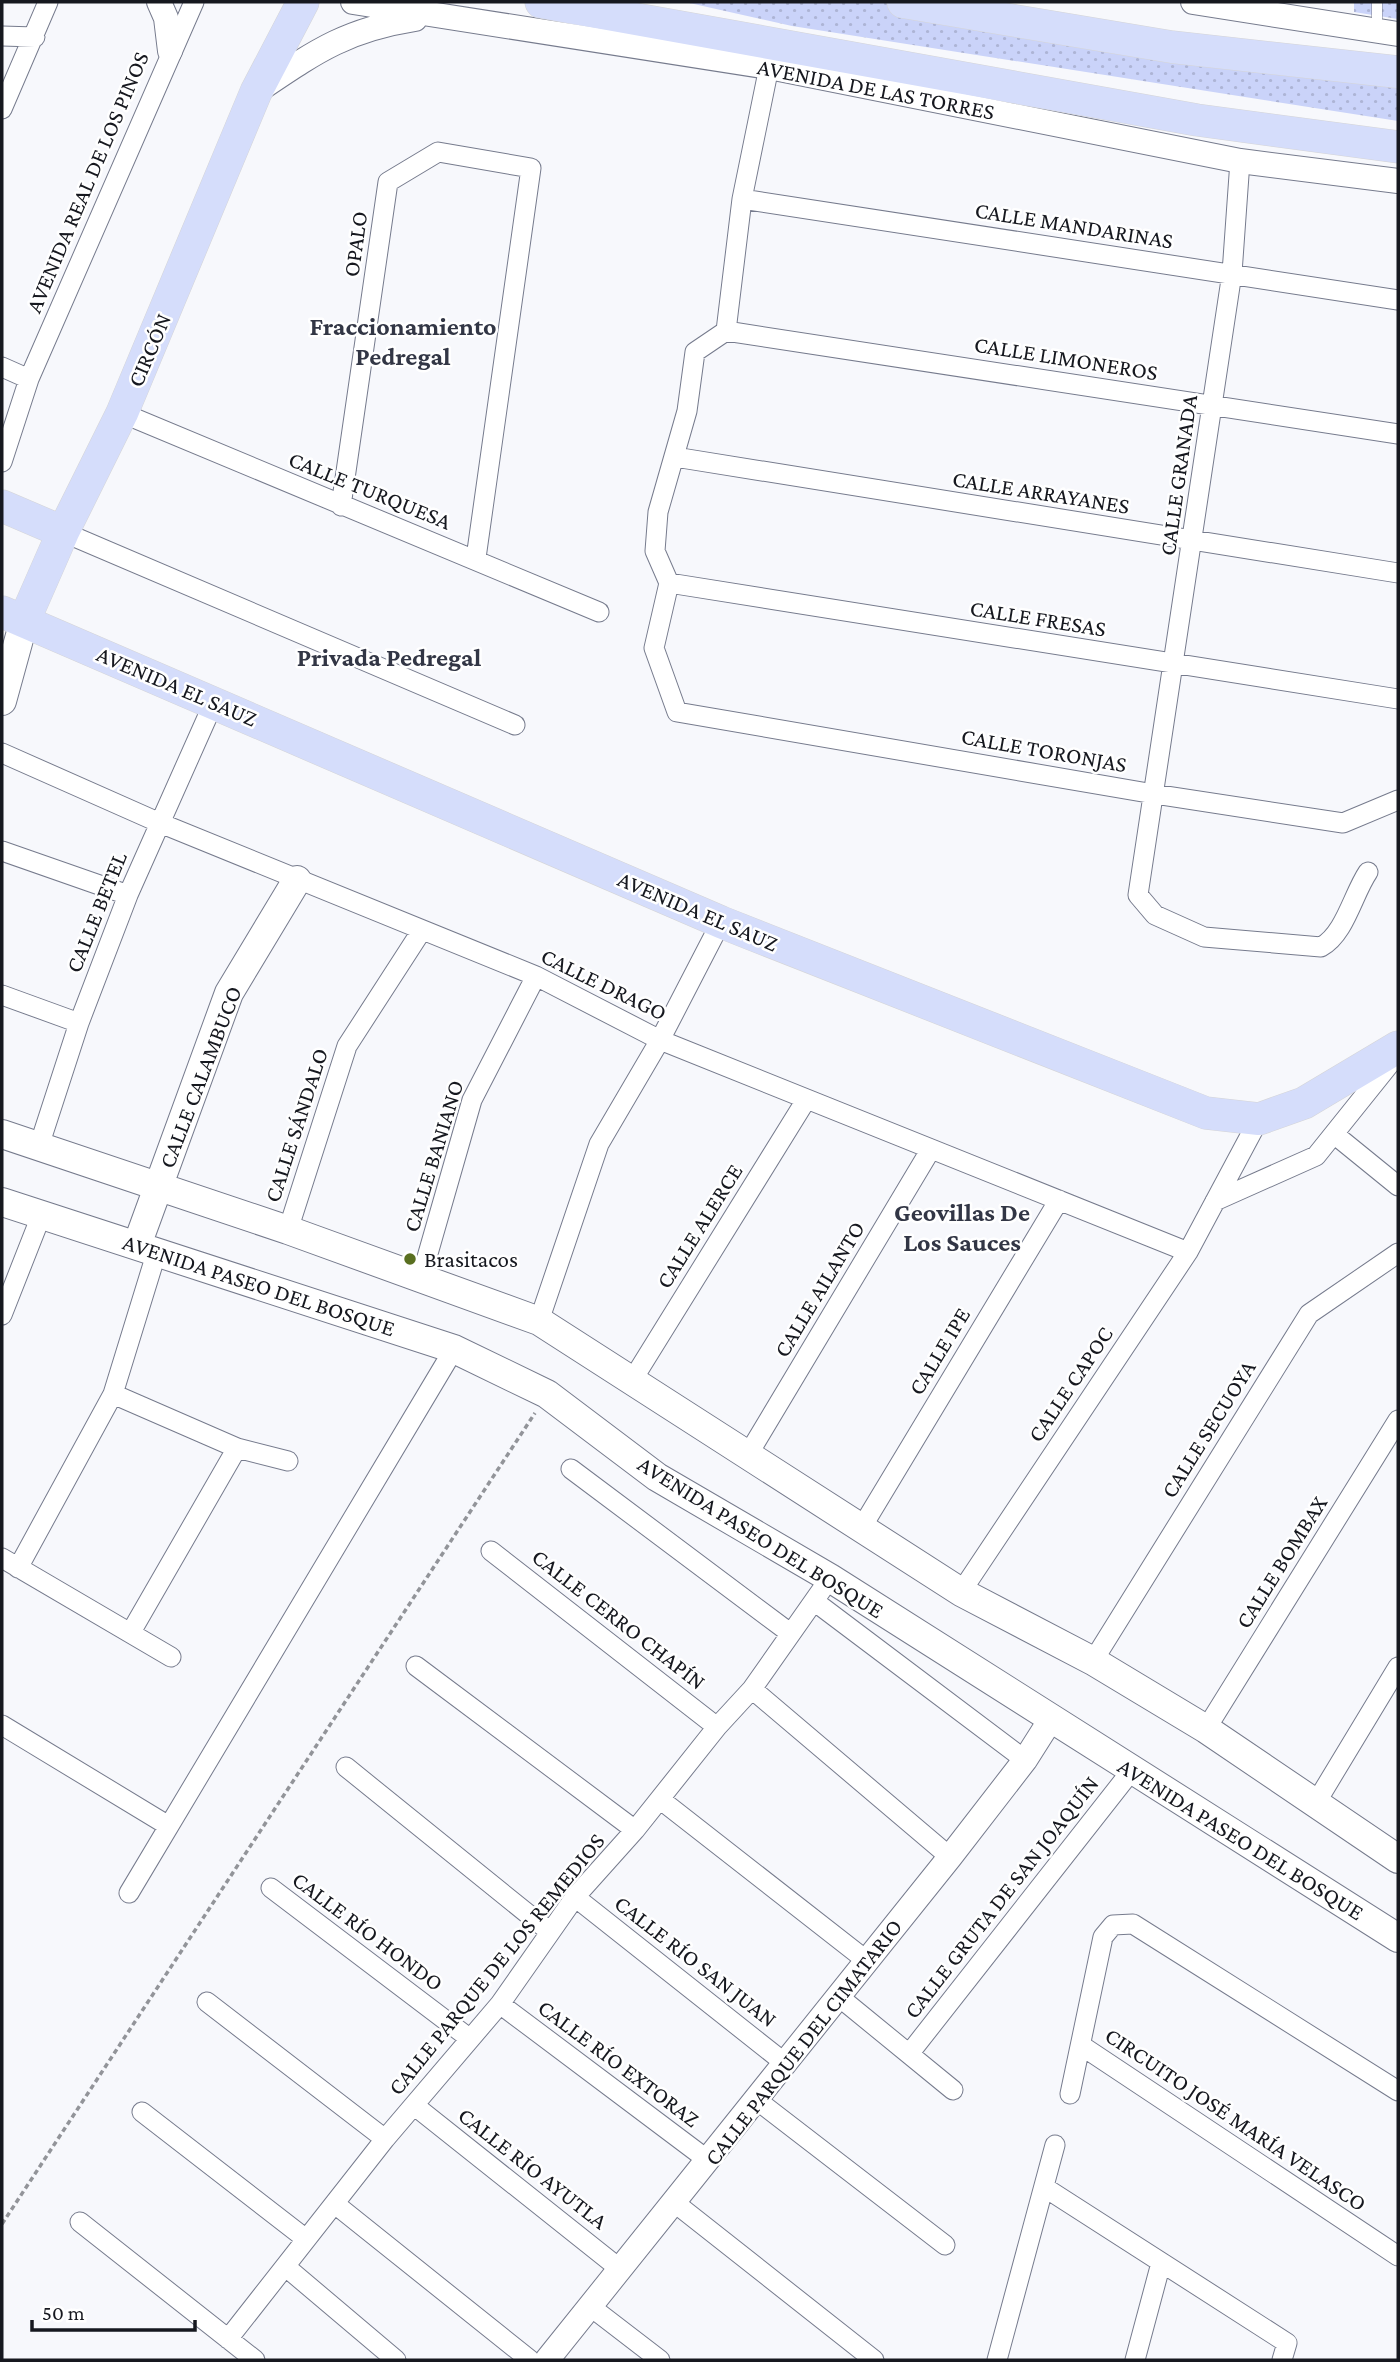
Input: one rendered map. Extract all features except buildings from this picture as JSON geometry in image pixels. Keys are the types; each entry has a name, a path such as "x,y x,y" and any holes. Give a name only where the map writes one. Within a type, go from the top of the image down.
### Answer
{"main road":[{"name":"CIRCÓN","path":"2,701 13,617 62,532 122,413 256,92 303,2"},
{"name":"AVENIDA DE LAS TORRES","path":"541,2 1196,120 1398,147"},
{"path":"903,2 1172,47 1398,72"},
{"path":"2,506 62,532"},
{"name":"AVENIDA EL SAUZ","path":"13,617 721,922 1206,1113 1259,1119 1304,1103 1398,1047"},
{"name":"CALLE CALAMBUCO","path":"147,1248 158,1186 229,993 297,880"},
{"path":"2,1134 288,1230 539,1321 749,1453 961,1592 1093,1661 1206,1729 1317,1801 1398,1859"},
{"name":"AVENIDA PASEO DEL BOSQUE","path":"2,1202 454,1349 547,1394 657,1477 830,1578 1398,1938"}],"street":[{"path":"2,109 48,2"},
{"path":"159,2 166,18 170,51"},
{"name":"AVENIDA REAL DE LOS PINOS","path":"2,462 29,379 170,51 194,2"},
{"name":"AVENIDA DE LAS TORRES","path":"353,2 769,66 1240,161 1398,181"},
{"path":"1193,2 1388,32"},
{"path":"256,92 337,40 372,26 436,15"},
{"path":"2,36 35,37"},
{"path":"669,583 655,551 658,512 687,411 695,352 726,331 742,199 769,66"},
{"name":"OPALO","path":"341,506 388,182 438,152 531,168 476,558"},
{"name":"CALLE GRANADA","path":"1240,161 1232,273 1194,542 1172,664 1138,895 1155,915 1204,937 1321,947 1334,940 1355,892 1368,872"},
{"name":"CALLE MANDARINAS","path":"742,199 1398,300"},
{"name":"CALLE LIMONEROS","path":"726,331 1398,434"},
{"path":"2,367 29,379"},
{"name":"CALLE TURQUESA","path":"122,413 341,506 476,558 599,612"},
{"name":"CALLE ARRAYANES","path":"675,457 1398,573"},
{"path":"62,532 515,725"},
{"name":"CALLE TORONJAS","path":"669,583 654,648 677,712 1154,794 1343,823 1398,800"},
{"name":"CALLE FRESAS","path":"669,583 1398,699"},
{"name":"CALLE BETEL","path":"39,1146 79,1023 128,895 214,702"},
{"name":"CALLE DRAGO","path":"2,753 160,823 536,976 660,1040 1188,1252"},
{"path":"2,851 128,895"},
{"path":"539,1321 599,1144 660,1040 721,922"},
{"name":"CALLE SÁNDALO","path":"288,1230 347,1046 422,930"},
{"name":"CALLE BANIANO","path":"421,1278 472,1100 536,976"},
{"path":"2,995 79,1023"},
{"path":"1214,1201 1316,1156 1398,1054"},
{"name":"CALLE ALERCE","path":"633,1379 806,1100"},
{"name":"CALLE CAPOC","path":"961,1592 1188,1252 1259,1119"},
{"path":"1334,1134 1398,1186"},
{"name":"CALLE AILANTO","path":"749,1453 932,1149"},
{"name":"CALLE IPE","path":"862,1527 1059,1200"},
{"path":"2,1315 41,1216"},
{"path":"147,1248 113,1394 10,1563 171,1657"},
{"name":"CALLE SECUOYA","path":"1093,1661 1309,1314 1398,1253"},
{"path":"129,1893 167,1825 454,1349"},
{"path":"113,1394 237,1448 288,1461"},
{"name":"CALLE BOMBAX","path":"1206,1729 1398,1420"},
{"path":"131,1632 237,1448"},
{"path":"571,1469 790,1633"},
{"name":"CALLE CERRO CHAPÍN","path":"491,1550 717,1727"},
{"name":"CALLE PARQUE DE LOS REMEDIOS","path":"228,2339 385,2139 500,2004 548,1931 575,1897 661,1800 717,1727 752,1689 830,1578"},
{"path":"814,1601 1025,1760"},
{"path":"416,1666 635,1830"},
{"path":"1317,1801 1398,1667"},
{"path":"752,1689 950,1857"},
{"name":"CALLE PARQUE DEL CIMATARIO","path":"547,2360 758,2101 950,1857 1025,1760 1051,1719"},
{"path":"2,1725 167,1825"},
{"path":"346,1767 548,1931"},
{"name":"CALLE GRUTA DE SAN JOAQUÍN","path":"909,2054 1132,1770"},
{"path":"661,1800 867,1962"},
{"name":"CALLE RÍO HONDO","path":"271,1888 469,2038"},
{"name":"CALLE RÍO SAN JUAN","path":"575,1897 786,2064"},
{"name":"CIRCUITO JOSÉ MARÍA VELASCO","path":"1070,2094 1103,1937 1113,1925 1133,1924 1398,2091"},
{"path":"838,1996 953,2090"},
{"path":"207,2002 385,2139"},
{"name":"CALLE RÍO EXTORAZ","path":"500,2004 709,2161"},
{"name":"CIRCUITO JOSÉ MARÍA VELASCO","path":"1082,2046 1398,2256"},
{"path":"758,2101 945,2245"},
{"name":"CALLE RÍO AYUTLA","path":"415,2106 620,2269"},
{"path":"142,2112 306,2239"},
{"path":"997,2360 1055,2145"},
{"path":"1044,2187 1287,2343 1282,2360"},
{"path":"675,2203 874,2360"},
{"path":"335,2204 530,2360"},
{"path":"80,2222 255,2360"},
{"path":"1135,2360 1161,2263"},
{"path":"286,2267 396,2360"},
{"path":"591,2307 660,2360"}],"lane":[{"path":"1377,2 1388,32"}],"path":[{"path":"2,2224 547,1394"}],"shaded area":[{"path":"685,2 884,2 1236,64 1398,83 1398,121 792,26"},
{"path":"1354,2 1398,2 1398,19 1354,12"}],"place":[{"name":"Brasitacos","path":"410,1259"}],"district":[{"name":"Fraccionamiento Pedregal","path":"403,341"},
{"name":"Privada Pedregal","path":"389,657"},
{"name":"Geovillas De Los Sauces","path":"962,1227"}]}
